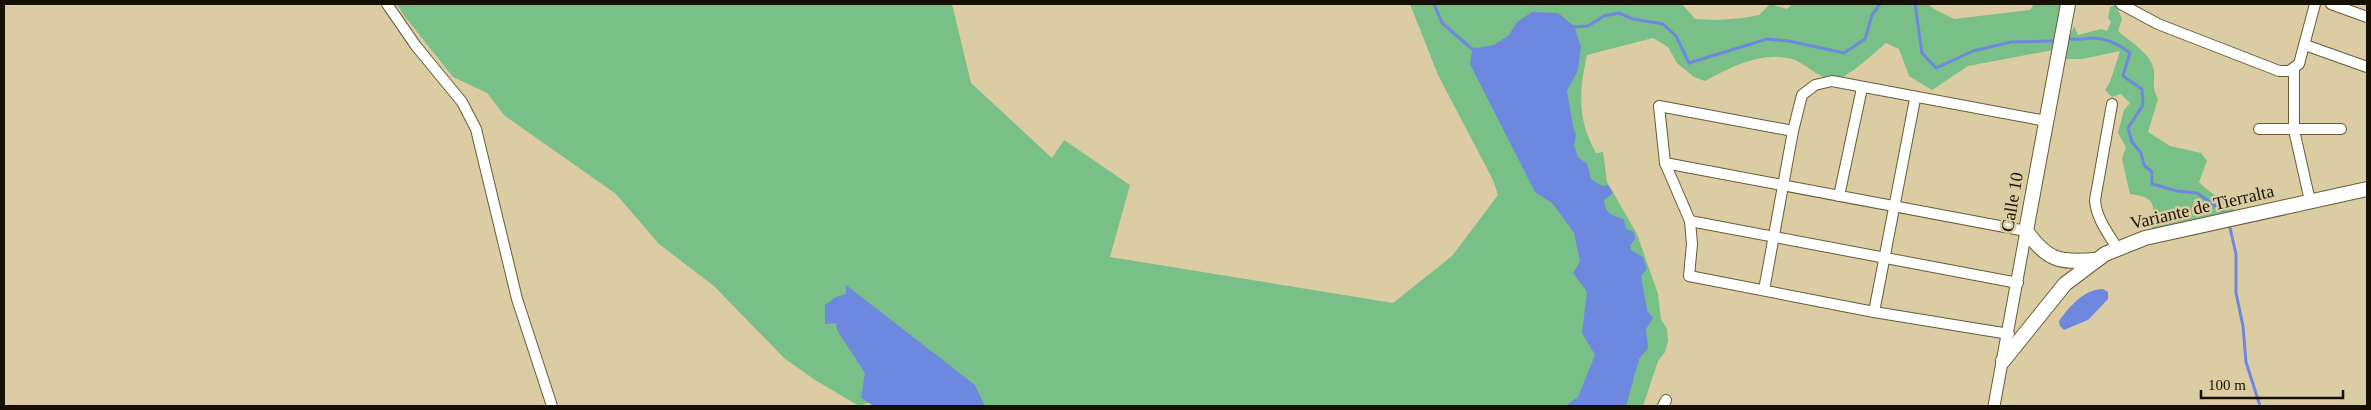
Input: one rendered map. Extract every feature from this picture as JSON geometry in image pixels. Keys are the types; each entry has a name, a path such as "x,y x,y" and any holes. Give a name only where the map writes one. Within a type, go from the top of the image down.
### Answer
{"main road":[{"name":"Calle 10","path":"2026,231 2068,4"},
{"name":"Variante de Tierralta","path":"2003,360 2065,284 2095,260 2117,248 2145,238 2367,188"},
{"path":"2026,231 2046,254 2058,260 2095,260"}],"street":[{"path":"387,4 416,46 462,102 476,129 517,299 552,406"},
{"path":"2121,4 2158,24 2279,71 2294,69 2299,64 2315,4"},
{"path":"2331,4 2367,17"},
{"path":"2305,45 2367,67"},
{"path":"2294,69 2294,130 2310,201"},
{"path":"1764,290 1793,131 1802,95 1815,85 1832,81 2046,121"},
{"path":"1839,196 1862,88"},
{"path":"1874,312 1915,98"},
{"path":"2112,104 2095,200 2096,210 2117,248"},
{"path":"1793,131 1659,106 1665,163 1690,221 1692,244 1689,276 1874,312 2009,334"},
{"path":"2259,129 2341,129"},
{"path":"1665,163 2026,231"},
{"path":"1690,221 2018,283"},
{"name":"Calle 10","path":"1994,406 2009,334 2026,231"}],"green space":[{"path":"397,4 952,4 971,83 1052,158 1064,140 1130,185 1110,257 1393,303 1452,256 1498,195 1493,180 1438,75 1410,4 1682,4 1695,19 1717,20 1759,15 1770,4 1787,9 1792,4 1928,4 1954,19 2030,10 2034,4 2063,4 2053,50 1968,66 1932,90 1909,76 1899,49 1886,43 1851,72 1834,79 1828,79 1792,59 1769,57 1736,66 1705,81 1694,77 1677,63 1668,47 1653,38 1587,55 1581,93 1585,129 1596,153 1603,152 1607,182 1637,234 1658,294 1661,320 1667,328 1668,341 1665,352 1658,361 1643,406 871,406 871,402 859,406 815,380 784,358 714,286 659,244 616,194 505,116 487,93 453,77 402,13"},
{"path":"2116,5 2122,19 2118,31 2145,54 2153,66 2154,87 2158,99 2148,132 2170,146 2201,153 2207,161 2199,182 2236,212 2152,229 2152,204 2145,197 2130,194 2122,159 2126,147 2118,133 2124,110 2130,103 2121,94 2112,97 2105,90 2110,82 2120,51 2082,59 2061,59 2074,26 2078,35 2101,29 2107,31 2111,22 2108,18 2110,7"}],"water":[{"path":"1532,12 1558,13 1574,26 1581,47 1578,70 1567,91 1576,135 1574,146 1578,157 1587,164 1591,179 1602,186 1608,185 1613,193 1604,200 1606,208 1613,215 1624,219 1626,229 1634,232 1635,239 1630,245 1631,250 1643,257 1647,269 1641,276 1647,310 1653,318 1646,329 1648,348 1639,359 1626,406 1565,406 1578,397 1595,355 1582,333 1587,292 1573,273 1580,262 1574,233 1553,204 1535,192 1470,64 1472,49 1494,45 1509,35 1517,22"},
{"path":"846,285 975,385 985,406 874,406 861,398 865,373 837,330 836,323 825,324 825,305 836,297 846,294"},
{"path":"2103,289 2108,292 2108,299 2088,320 2064,330 2060,326 2059,321 2067,310 2083,295"}],"waterway":[{"path":"1434,4 1442,23 1472,49 1476,49"},
{"path":"1572,27 1588,26 1604,16 1619,13 1633,19 1663,24 1676,36 1689,63 1767,39 1789,41 1844,53 1865,39 1872,15 1880,4"},
{"path":"1915,4 1922,53 1936,68 1973,51 2011,42 2054,41"},
{"path":"2066,38 2103,39 2130,53 2123,76 2142,89 2143,105 2128,128 2132,142 2141,153 2144,165 2152,172 2152,184 2177,191 2197,193 2223,211"},
{"path":"2230,228 2236,254 2236,293 2243,326 2246,362 2260,406"}]}
